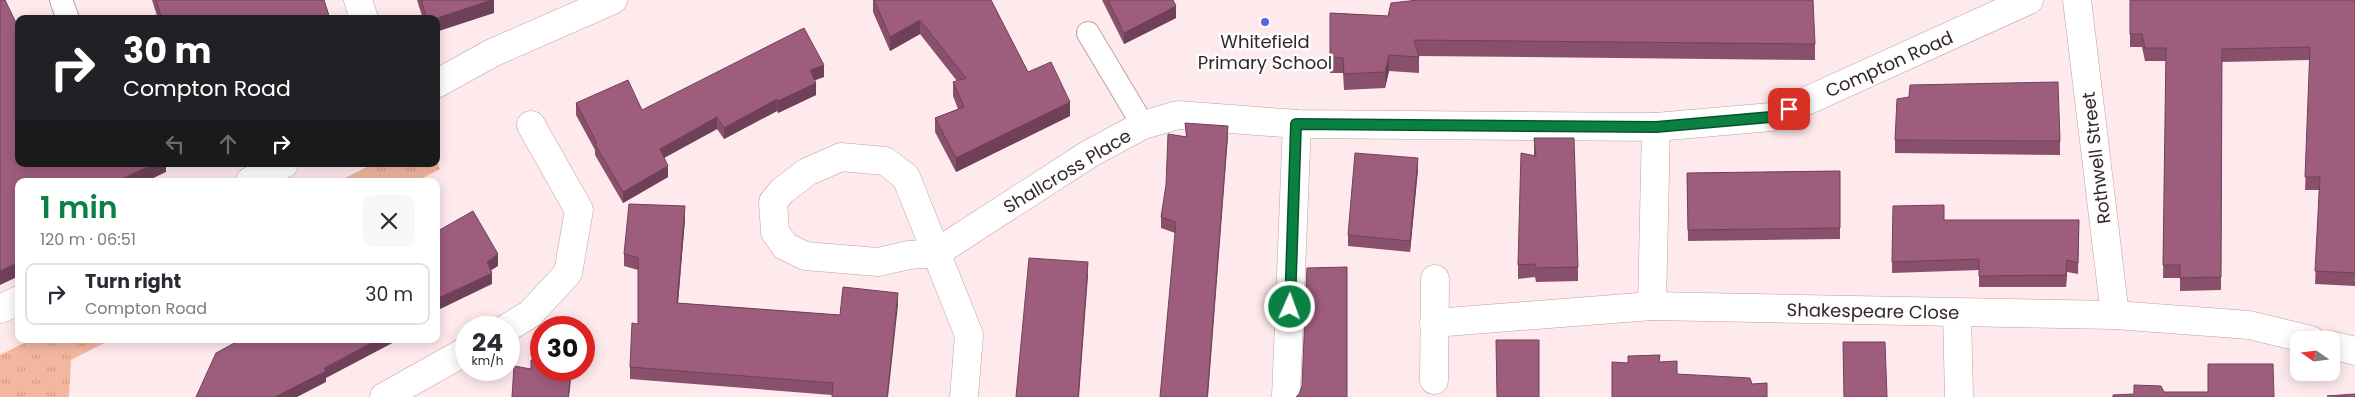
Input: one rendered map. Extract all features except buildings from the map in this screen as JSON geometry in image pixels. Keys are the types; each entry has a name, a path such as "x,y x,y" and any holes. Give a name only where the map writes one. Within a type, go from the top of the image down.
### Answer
{"street":[{"path":"358,0 363,15"},
{"path":"440,82 492,53 613,0"},
{"name":"Compton Road","path":"1296,124 1656,127 1771,117 2029,0"},
{"name":"Rothwell Street","path":"2077,0 2115,315"},
{"name":"Shallcross Place","path":"936,253 1089,154 1143,125 1178,115 1296,124"},
{"path":"1286,397 1296,124"},
{"path":"520,320 530,314 568,273 579,210 531,125"},
{"path":"1652,306 1656,127"},
{"path":"936,253 909,255 878,262 805,256 785,246 776,232 773,202 782,191 807,172 841,157 885,161 906,177 969,335 964,397"},
{"path":"256,178 278,167"},
{"path":"1434,380 1435,279"},
{"path":"0,309 15,302"},
{"name":"Shakespeare Close","path":"1434,323 1652,306 2115,315 2249,325 2290,335"},
{"path":"1957,313 1958,397"},
{"path":"2340,347 2355,351"},
{"path":"384,397 455,356"}],"lane":[{"path":"61,0 67,15"},
{"path":"1088,33 1143,125"}],"green space":[{"path":"367,167 439,167 440,169 423,178 345,178"},
{"path":"24,343 104,343 71,360 69,397 0,397 0,355"}],"place":[{"name":"Whitefield Primary School","path":"1265,22"}],"route":[{"path":"1290,307 1296,124 1656,127 1771,117 1789,109"}]}
